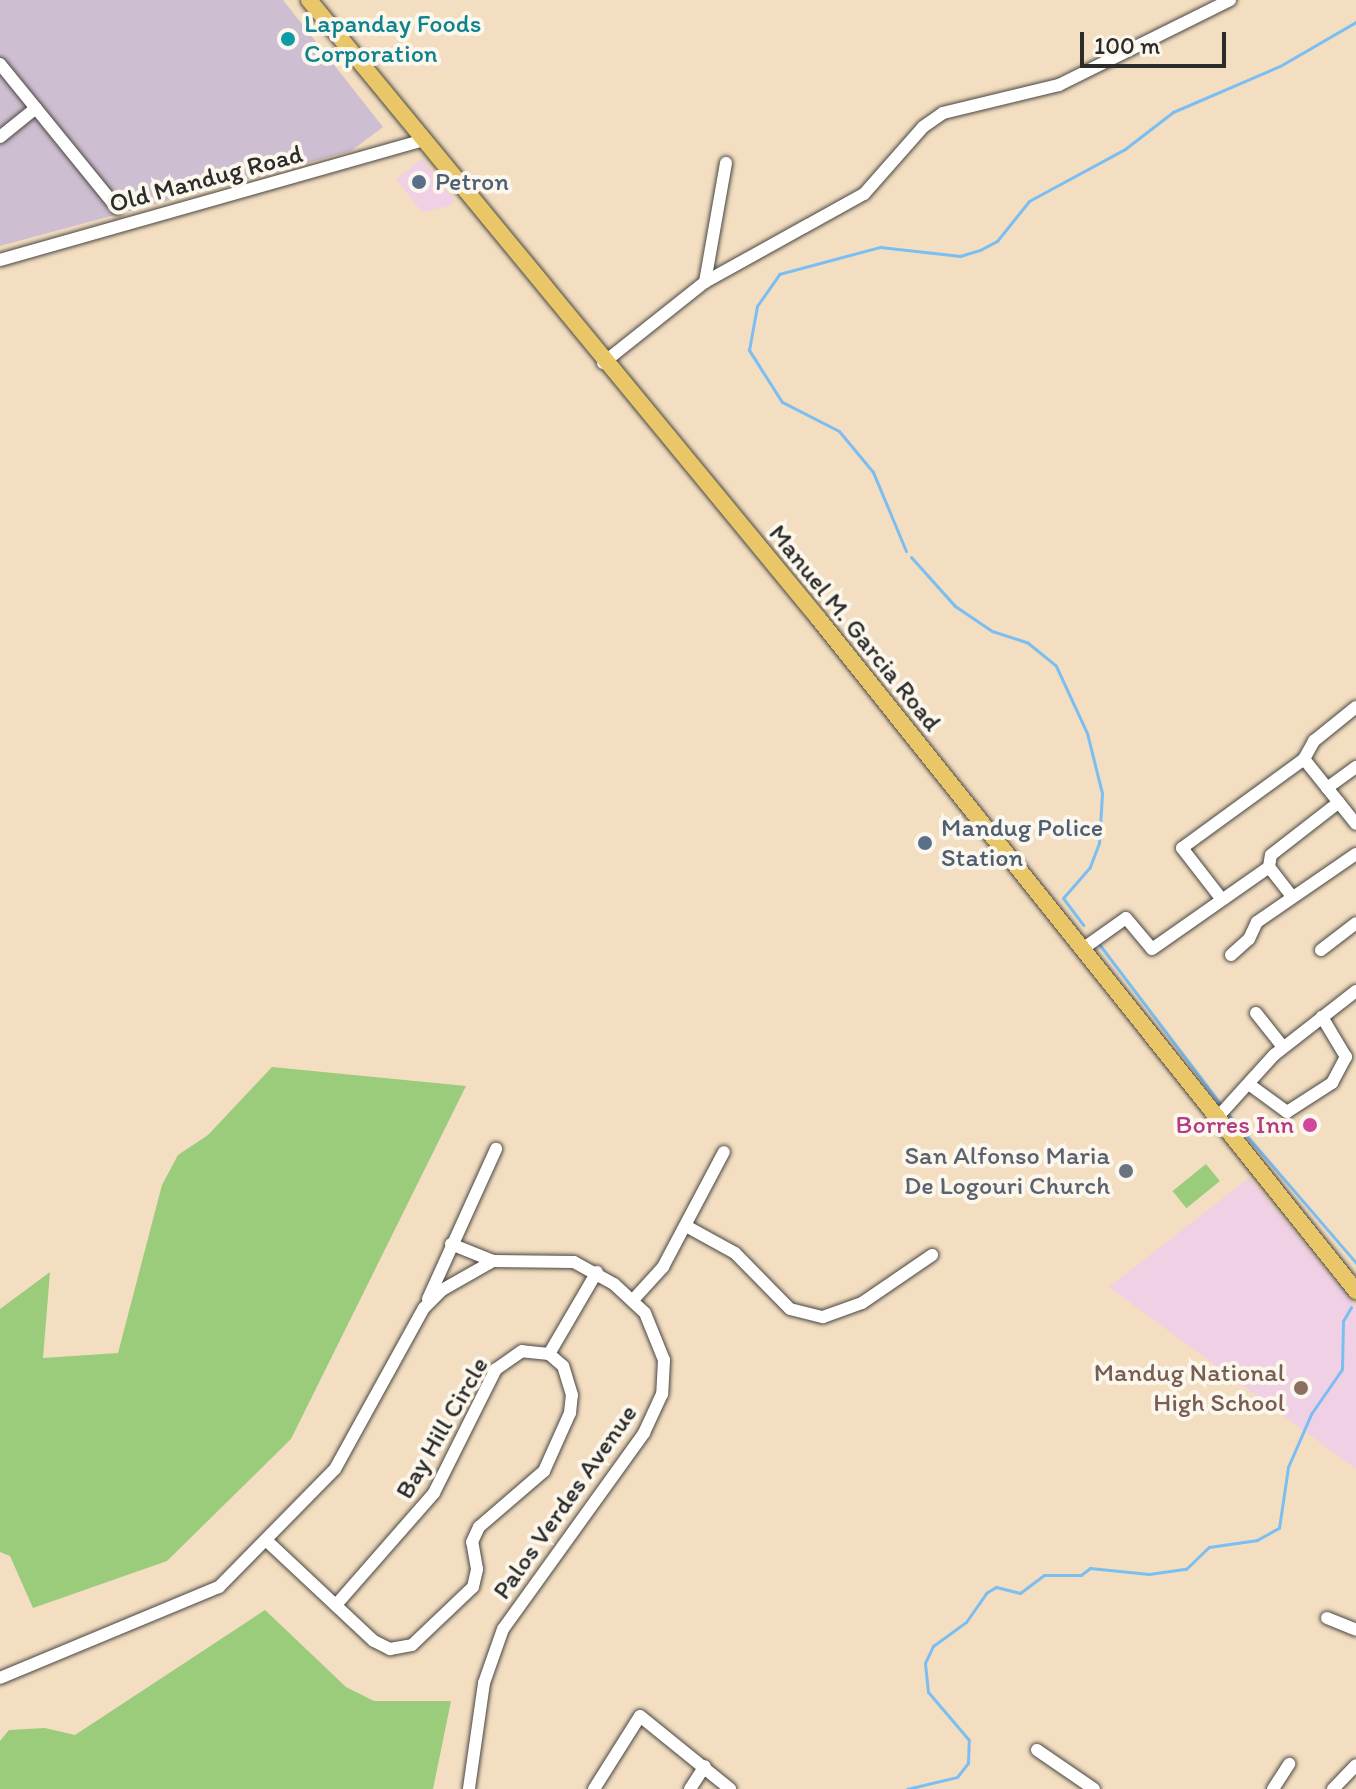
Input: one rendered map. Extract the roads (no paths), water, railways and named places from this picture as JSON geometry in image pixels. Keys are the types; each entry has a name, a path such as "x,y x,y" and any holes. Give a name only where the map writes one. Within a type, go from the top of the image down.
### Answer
{"main road":[{"name":"Manuel M. Garcia Road","path":"309,0 603,363 818,618 1356,1291"}],"street":[{"path":"603,363 705,282 864,194 923,127 943,113 1082,77 1230,0"},
{"path":"0,64 117,208"},
{"path":"0,137 36,108"},
{"name":"Old Mandug Road","path":"0,260 423,140"},
{"path":"705,282 726,163"},
{"path":"1220,897 1182,848 1304,759 1318,737 1356,707"},
{"path":"1304,759 1356,824"},
{"path":"1327,788 1356,767"},
{"path":"1081,950 1126,918 1152,949 1220,897 1230,897 1269,867 1271,855 1339,802"},
{"path":"1231,955 1249,939 1257,922 1291,895 1305,894 1356,854"},
{"path":"1269,867 1291,895"},
{"path":"1321,950 1356,923"},
{"path":"1216,1119 1283,1047 1356,991"},
{"path":"1256,1013 1283,1047"},
{"path":"1250,1085 1287,1112 1332,1083 1346,1057 1322,1017"},
{"path":"424,1308 496,1149"},
{"path":"633,1300 663,1267 724,1152"},
{"path":"686,1226 735,1253 790,1309 823,1317 862,1303 932,1255"},
{"path":"451,1244 493,1261"},
{"name":"Palos Verdes Avenue","path":"0,1678 201,1598 267,1541 335,1469 424,1308 442,1290 493,1261 544,1258 597,1272 633,1300 661,1343 662,1394 644,1433 503,1629 484,1683 469,1789"},
{"path":"267,1541 359,1630 390,1649 412,1645 425,1635 473,1587 477,1578 474,1534 544,1471 570,1413 568,1378 549,1354 597,1272"},
{"name":"Bay Hill Circle","path":"336,1605 434,1493 496,1369 522,1351 549,1354"},
{"path":"1327,1618 1356,1630"},
{"path":"594,1789 640,1716 730,1789"},
{"path":"1037,1750 1094,1789"},
{"path":"1273,1789 1289,1764"},
{"path":"1333,1789 1356,1765"},
{"path":"690,1789 705,1766"}],"waterway":[{"path":"906,551 873,472 839,431 782,402 749,350 757,306 779,274 880,247 960,256 980,250 997,241 1029,201 1125,149 1173,112 1280,66 1356,22"},
{"path":"911,557 955,606 992,631 1028,643 1056,666 1087,733 1102,793 1099,843 1090,867 1063,898 1083,925"},
{"path":"1099,944 1222,1106"},
{"path":"1228,1114 1356,1263"},
{"path":"907,1789 957,1777 968,1763 969,1740 928,1692 925,1663 933,1646 966,1622 986,1593 996,1587 1020,1593 1044,1575 1081,1575 1090,1568 1149,1574 1186,1569 1209,1547 1257,1540 1279,1528 1288,1467 1311,1414 1342,1369 1343,1321 1351,1307"}],"place":[{"name":"Lapanday Foods Corporation","path":"288,39"},
{"name":"Petron","path":"419,182"},
{"name":"Mandug Police Station","path":"925,843"},
{"name":"Borres Inn","path":"1310,1125"},
{"name":"San Alfonso Maria De Logouri Church","path":"1126,1171"},
{"name":"Mandug National High School","path":"1301,1388"}]}
